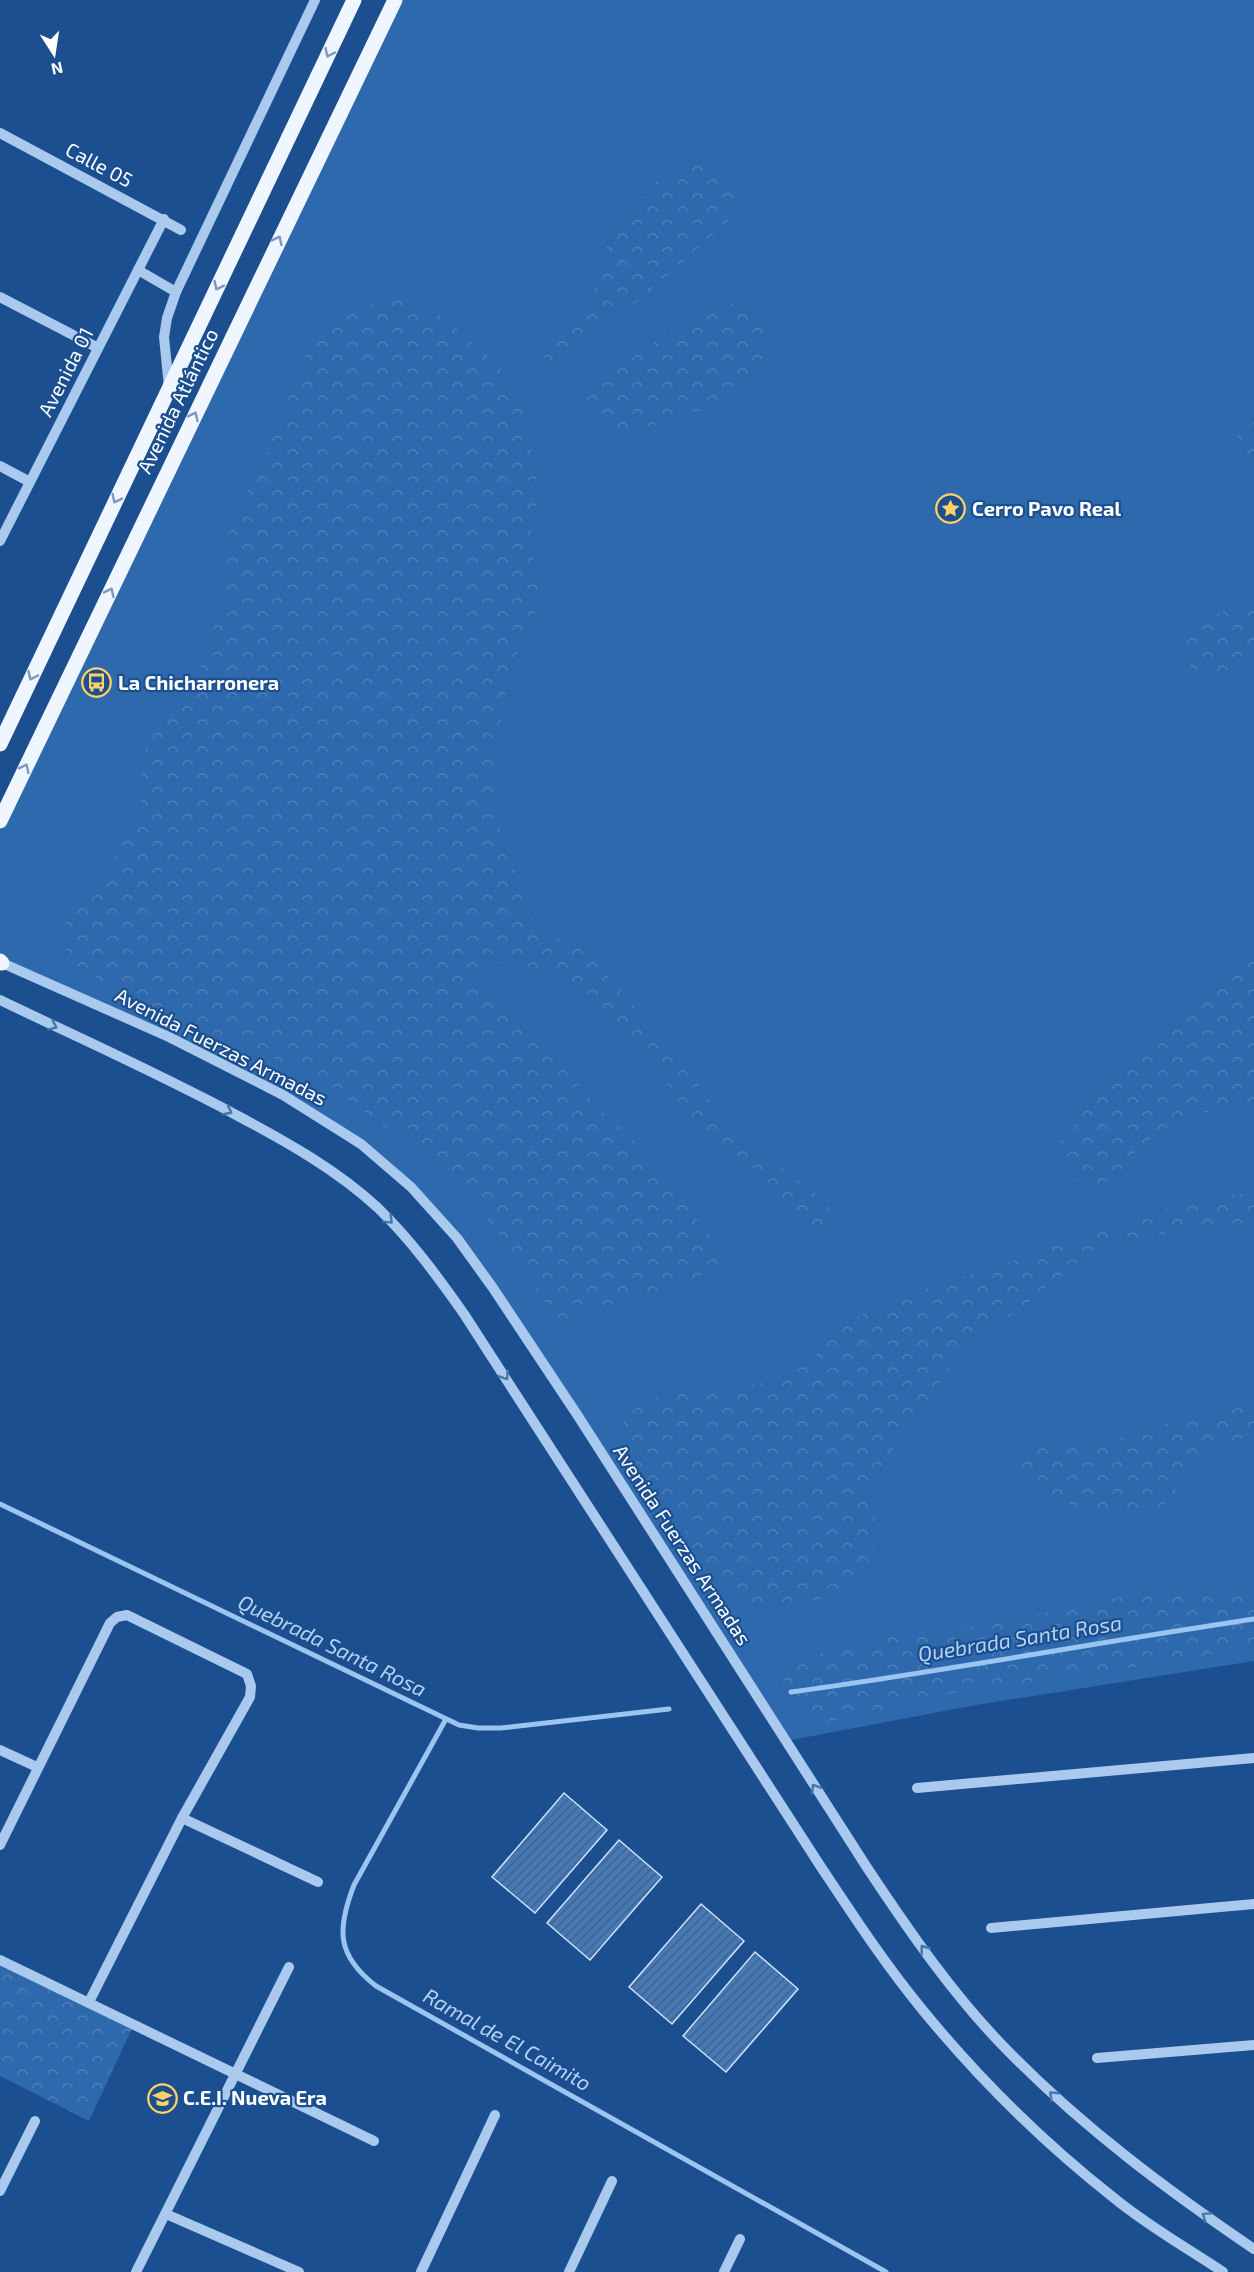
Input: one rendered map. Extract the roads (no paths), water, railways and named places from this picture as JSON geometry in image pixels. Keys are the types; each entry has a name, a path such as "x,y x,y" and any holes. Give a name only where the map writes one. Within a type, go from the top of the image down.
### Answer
{"main road":[{"name":"Avenida Atlántico","path":"0,744 354,0"},
{"name":"Avenida Atlántico","path":"0,820 395,0"}],"street":[{"path":"169,389 164,338 167,318 176,292 315,0"},
{"name":"Calle 05","path":"0,133 181,230"},
{"name":"Avenida 01","path":"0,541 164,219"},
{"path":"138,270 176,292"},
{"path":"0,297 98,348"},
{"path":"0,466 30,482"},
{"name":"Avenida Fuerzas Armadas","path":"1,962 169,1037 283,1095 361,1144 411,1187 457,1238 492,1288 578,1416 866,1866 895,1909 957,1990 1009,2052 1076,2116 1154,2179 1254,2249"},
{"path":"0,1000 159,1076 293,1146 351,1186 399,1230 440,1280 464,1314 820,1868 868,1938 921,2008 1006,2102 1057,2150 1115,2199 1223,2272"},
{"path":"0,1845 110,1623 117,1617 127,1615 247,1674 251,1686 250,1697 182,1818 89,2002"},
{"path":"0,1750 37,1767"},
{"path":"917,1788 1254,1758"},
{"path":"182,1818 318,1882"},
{"path":"991,1928 1254,1904"},
{"path":"0,1960 374,2141"},
{"path":"136,2272 289,1966"},
{"path":"1097,2058 1254,2046"},
{"path":"421,2272 495,2115"},
{"path":"0,2191 35,2121"},
{"path":"569,2272 612,2181"},
{"path":"166,2214 299,2272"},
{"path":"724,2272 740,2239"}],"waterway":[{"name":"Quebrada Santa Rosa","path":"0,1504 459,1725 501,1728 669,1709"},
{"name":"Quebrada Santa Rosa","path":"791,1692 1254,1619"},
{"name":"Ramal de El Caimito","path":"446,1719 354,1885 348,1901 343,1928 347,1952 353,1963 376,1986 886,2272"}],"place":[{"name":"Cerro Pavo Real","path":"951,509"},
{"name":"La Chicharronera","path":"97,683"},
{"name":"C.E.I. Nueva Era","path":"162,2098"}]}
